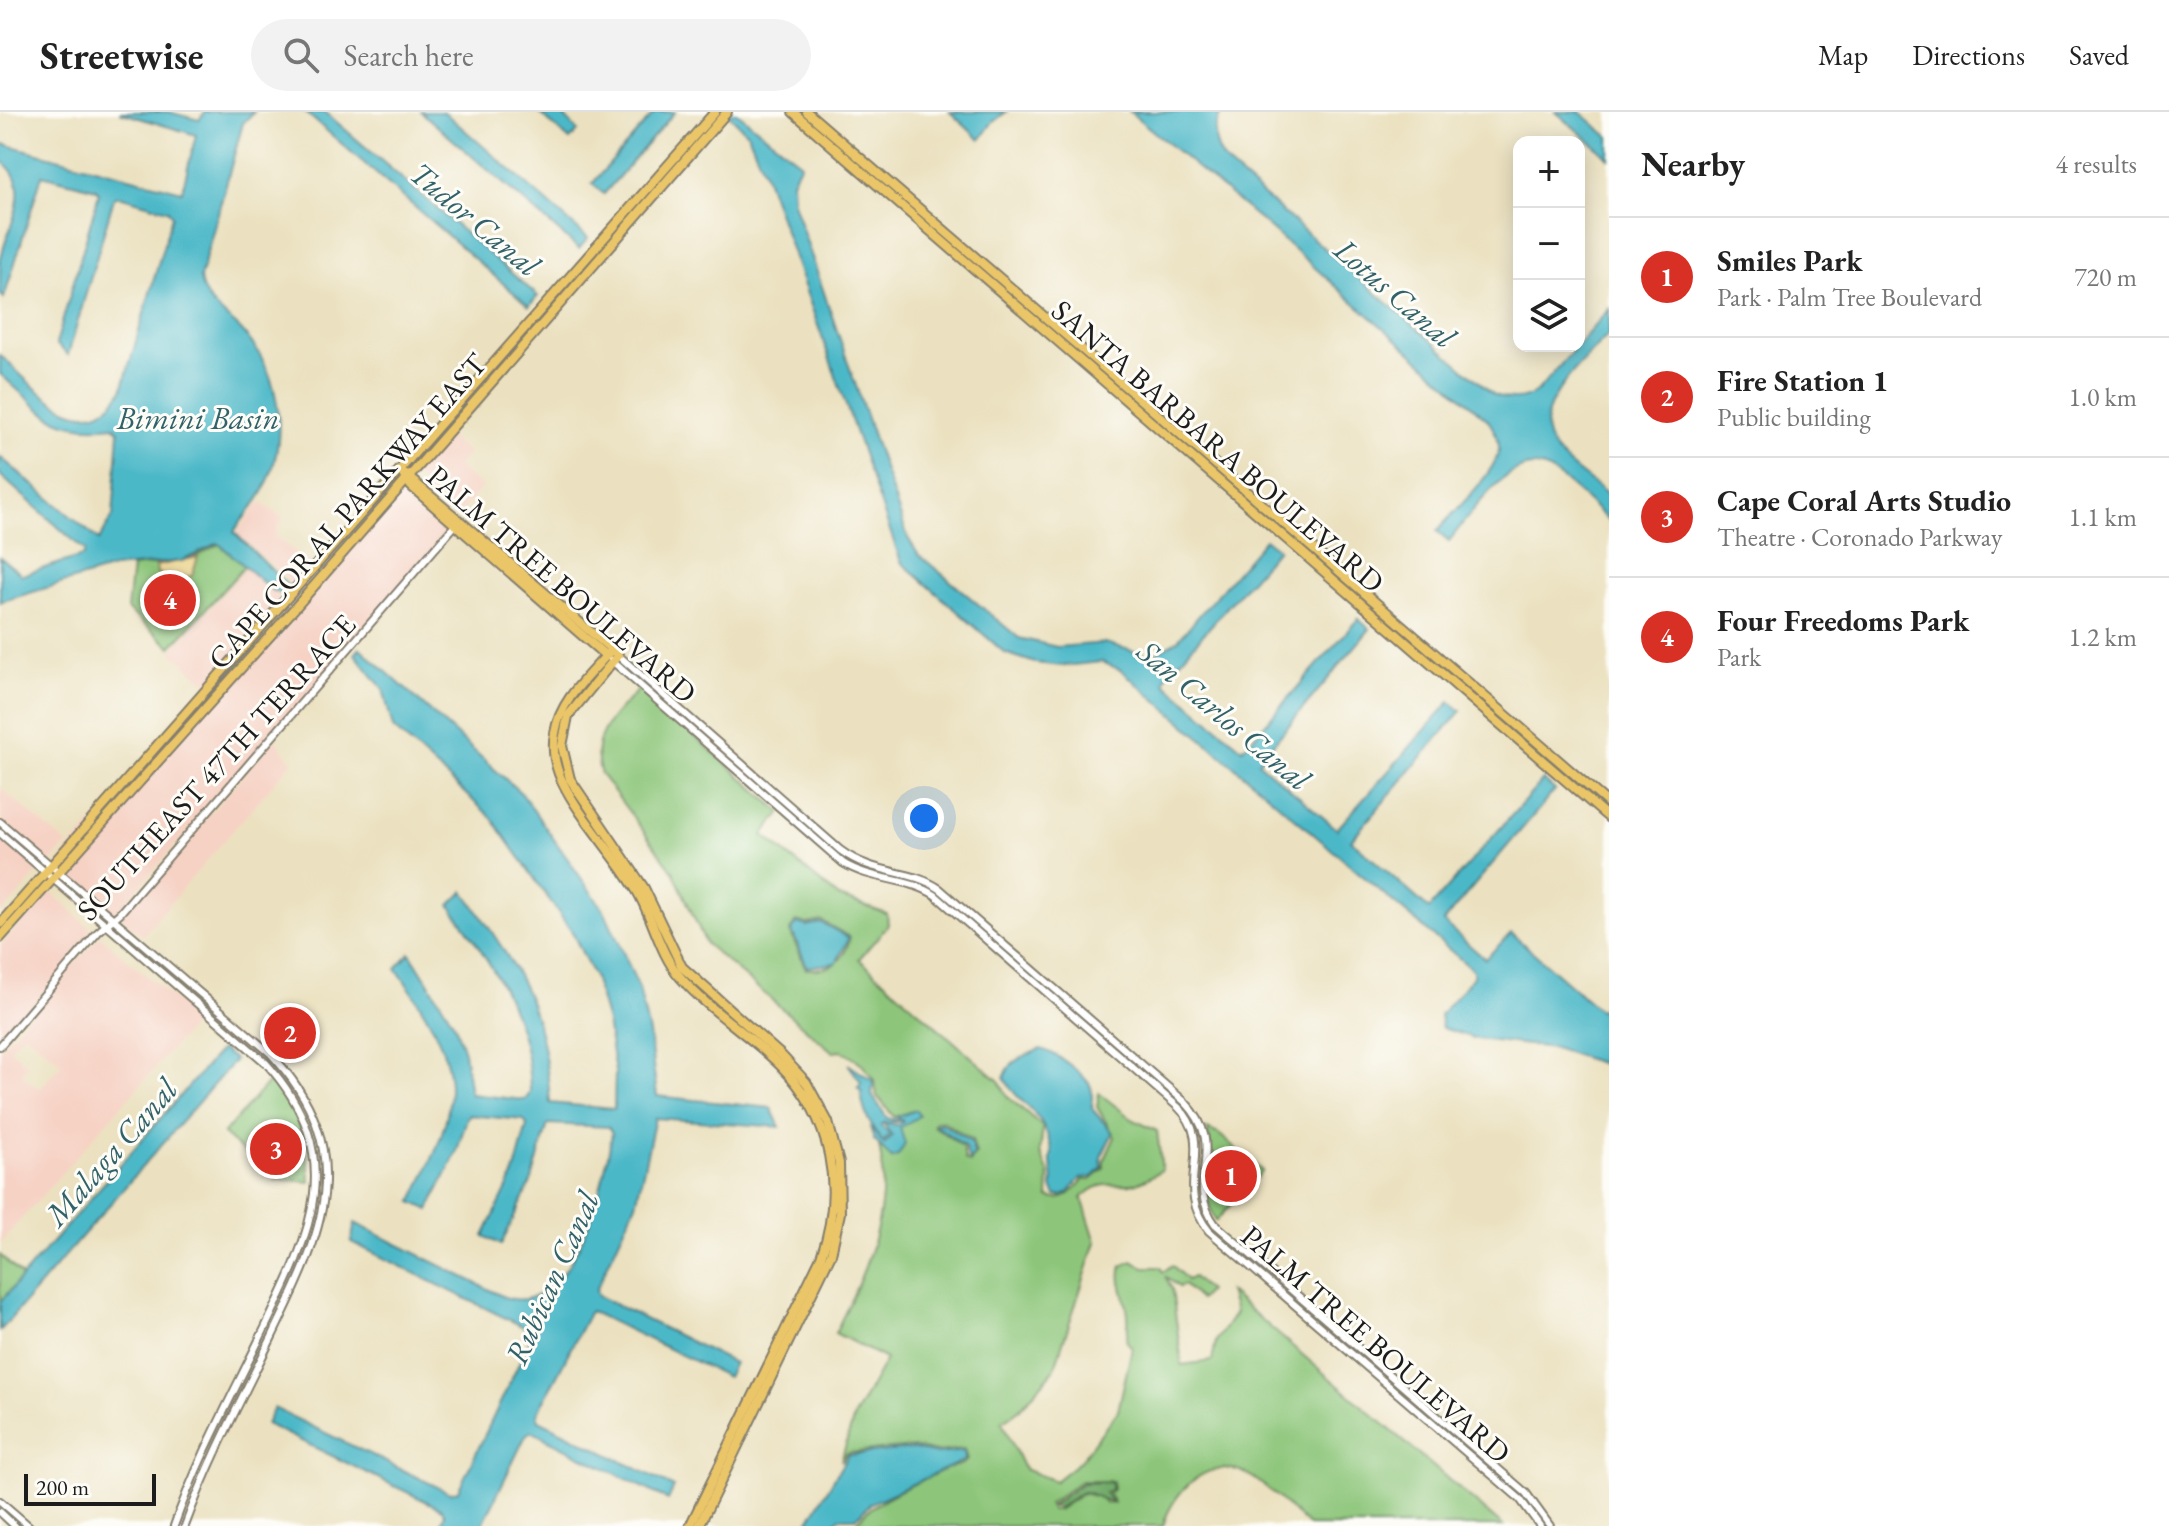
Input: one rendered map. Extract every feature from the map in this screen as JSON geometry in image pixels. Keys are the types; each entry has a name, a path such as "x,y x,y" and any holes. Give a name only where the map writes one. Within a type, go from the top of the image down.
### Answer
{"main road":[{"path":"622,226 648,197 647,190 715,112"},
{"name":"SANTA BARBARA BOULEVARD","path":"793,112 1609,818"},
{"name":"SANTA BARBARA BOULEVARD","path":"807,112 1609,804"},
{"name":"CAPE CORAL PARKWAY EAST","path":"0,938 52,872 568,281 728,114"},
{"name":"CAPE CORAL PARKWAY EAST","path":"0,924 52,872 288,615 594,266 598,255 622,226"},
{"path":"542,326 547,313 568,288 568,281"},
{"path":"507,366 505,361 532,329 533,321"},
{"name":"PALM TREE BOULEVARD","path":"401,471 458,526 612,655"},
{"name":"PALM TREE BOULEVARD","path":"408,478 457,516 612,655"},
{"path":"288,615 293,603 318,574 318,565"},
{"path":"612,655 564,706 554,746 562,781 637,884 685,971 782,1056 806,1082 828,1122 839,1163 840,1213 828,1260 699,1526"},
{"path":"637,884 681,979 781,1066 805,1095 825,1136 833,1175 832,1217 821,1257 690,1526"}],"street":[{"path":"457,516 458,526"},
{"name":"SOUTHEAST 47TH TERRACE","path":"0,1046 458,526"},
{"name":"PALM TREE BOULEVARD","path":"612,655 812,831 861,868 920,887 948,901 1195,1112 1207,1141 1202,1191 1205,1207 1215,1224 1526,1493 1550,1526"},
{"path":"0,822 107,925 258,1055 284,1084 300,1114 310,1143 315,1190 303,1249 197,1467 174,1526"},
{"path":"0,833 114,919 270,1053 299,1090 321,1143 325,1185 321,1222 311,1257 213,1458 185,1526"},
{"name":"PALM TREE BOULEVARD","path":"948,901 1183,1111 1195,1135 1191,1192 1196,1212 1209,1231 1520,1499 1540,1526"},
{"path":"181,988 197,997 205,995"},
{"path":"1194,1168 1205,1170"},
{"path":"1191,1192 1202,1191"},
{"path":"1209,1231 1215,1224"},
{"path":"0,1501 29,1526"},
{"path":"0,1512 15,1526"}],"shaded area":[{"path":"449,437 468,453 457,466 482,487 459,514 414,476"},
{"path":"407,484 454,527 116,913 109,910 63,871"},
{"path":"260,502 283,518 276,532 277,538 314,566 292,588 285,577 236,533"},
{"path":"246,568 279,597 286,597 208,685 171,652"},
{"path":"317,570 291,602 286,614 59,868 55,865"},
{"path":"275,739 292,762 142,936 120,917"},
{"path":"0,788 67,844 51,862 0,819"},
{"path":"0,836 40,870 0,915"},
{"path":"50,891 95,933 0,1042 0,946"},
{"path":"99,936 198,1019 0,1243 0,1049","holes":["24,1033 62,1063 39,1089 22,1075 28,1065 10,1049"]}],"green space":[{"path":"219,544 245,566 171,647 127,609 132,567 187,561"},
{"path":"640,688 781,812 763,835 839,897 887,914 888,925 859,959 999,1081 1008,1097 1043,1127 1040,1152 1049,1174 1048,1197 1064,1198 1083,1180 1091,1180 1104,1169 1104,1161 1115,1137 1097,1107 1099,1093 1132,1119 1157,1131 1162,1170 1136,1184 1099,1186 1082,1198 1096,1242 1054,1370 1020,1409 1002,1422 1024,1469 1055,1481 1079,1462 1118,1411 1132,1348 1126,1340 1128,1317 1121,1281 1122,1266 1132,1261 1144,1267 1160,1267 1163,1272 1172,1265 1187,1280 1193,1277 1208,1291 1200,1300 1184,1285 1179,1287 1165,1276 1172,1289 1182,1365 1212,1361 1216,1341 1235,1313 1229,1292 1503,1526 1309,1526 1252,1477 1237,1470 1223,1469 1196,1478 1185,1488 1168,1512 1163,1526 855,1526 870,1509 895,1493 967,1460 964,1449 937,1452 913,1447 847,1453 841,1461 854,1417 886,1359 835,1333 865,1266 879,1219 882,1171 879,1146 892,1158 899,1128 912,1111 894,1117 877,1096 874,1080 861,1063 842,1051 833,1052 706,944 673,871 601,774 598,748 601,737 613,716","holes":["796,921 807,924 822,921 850,937 841,959 830,966 806,969 790,931","942,1121 972,1140 976,1154 970,1163 965,1160 963,1147 934,1126 935,1122","1081,1481 1113,1481 1113,1490 1108,1492 1114,1503 1105,1504 1102,1498 1083,1493 1058,1510 1051,1510 1049,1504"]},
{"path":"273,1077 299,1127 307,1153 310,1182 275,1179 223,1134"},
{"path":"1207,1129 1219,1134 1262,1171 1216,1221 1207,1196 1210,1141"},
{"path":"0,1255 23,1277 0,1304"},
{"path":"1111,1482 1111,1490 1105,1492 1112,1503 1084,1492 1058,1508 1051,1506 1082,1483"}],"sand":[{"path":"198,557 192,576 173,580 157,573 156,566"}],"water":[{"name":"Bimini Basin","path":"119,112 169,112 199,120 205,112 254,112 243,123 200,278 210,301 255,347 273,387 279,429 271,472 260,497 234,532 291,589 286,595 273,591 218,543 182,561 113,568 0,602 0,557 22,575 83,556 85,551 0,475 0,457 99,540 113,516 119,431 114,426 76,426 39,409 0,374 0,355 59,406 76,413 92,414 108,407 122,390 172,216 168,210 119,196 114,198 68,355 56,344 99,193 96,189 42,175 4,298 0,294 0,262 18,194 11,170 0,160 0,143 182,191 196,135"},
{"path":"305,112 325,112 538,296 529,306"},
{"path":"421,112 444,112 588,238 579,249"},
{"path":"538,112 560,112 578,131 570,140"},
{"path":"655,112 675,112 604,194 592,184"},
{"path":"726,112 736,112 801,163 792,181 793,202 908,538 918,554 1019,638 1057,647 1105,643 1151,656 1178,640 1265,539 1278,549 1166,677 1165,683 1243,749 1358,619 1370,629 1258,762 1337,829 1450,702 1461,711 1351,840 1429,909 1543,780 1555,790 1443,922 1485,959 1511,933 1599,1010 1609,1005 1609,1066 1554,1048 1477,1039 1442,1028 1440,1015 1473,977 1473,970 1121,670 1102,662 1062,666 1035,663 1005,653 901,562 763,169 748,134"},
{"path":"950,112 1006,112 992,123 980,140"},
{"path":"1130,112 1222,112 1216,125 1216,139 1219,152 1227,164 1493,394 1516,399 1538,391 1572,352 1585,352 1585,337 1609,309 1609,334 1562,385 1547,416 1547,432 1558,454 1609,496 1609,521 1567,483 1537,466 1522,468 1508,475 1481,501 1449,541 1437,531 1490,470 1499,450 1496,434 1488,420 1264,223"},
{"path":"1556,112 1580,112 1609,137 1609,158"},
{"path":"360,648 522,794 605,912 639,988 649,1033 657,1096 771,1108 780,1127 655,1118 636,1204 596,1290 598,1296 734,1363 727,1377 590,1311 537,1414 539,1420 674,1487 668,1500 531,1431 526,1435 482,1526 440,1526 445,1514 442,1509 266,1424 274,1408 450,1493 458,1491 534,1332 351,1242 355,1223 504,1297 528,1298 549,1288 567,1268 581,1242 602,1182 612,1133 608,1127 548,1124 532,1180 501,1245 484,1236 514,1174 527,1125 524,1120 468,1115 456,1154 429,1210 412,1202 442,1134 449,1106 450,1082 435,1031 396,968 410,953 455,1025 464,1052 470,1094 525,1100 530,1093 528,1066 515,1016 493,970 450,905 464,891 513,966 535,1014 547,1069 550,1103 614,1109 615,1072 607,1022 594,977 572,932 491,817 393,728 383,689 355,654"},
{"path":"797,923 807,926 822,923 849,938 836,963 807,967 792,931"},
{"path":"221,1049 235,1060 0,1331 0,1302"},
{"path":"1041,1049 1066,1062 1088,1082 1093,1110 1113,1133 1101,1157 1102,1168 1093,1177 1081,1178 1069,1193 1061,1196 1056,1196 1052,1188 1052,1153 1044,1127 1004,1078 1014,1063"},
{"path":"848,1064 873,1081 872,1095 887,1118 901,1121 883,1123 881,1126 890,1135 883,1142 865,1112 858,1088 861,1082"},
{"path":"916,1110 919,1116 900,1128 905,1144 898,1156 892,1158 874,1140 870,1127 884,1144 892,1136 884,1124 898,1125 903,1121 896,1117"},
{"path":"941,1123 971,1142 974,1154 969,1161 965,1146 935,1125"},
{"path":"913,1449 937,1454 964,1451 965,1460 871,1503 856,1518 839,1518 832,1526 806,1526 848,1455"}],"place":[{"name":"Four Freedoms Park","path":"170,600"},
{"name":"Fire Station 1","path":"290,1033"},
{"name":"Cape Coral Arts Studio","path":"276,1149"},
{"name":"Smiles Park","path":"1231,1176"}],"water label":[{"name":"Tudor Canal","path":"475,219"},
{"name":"Lotus Canal","path":"1395,293"},
{"name":"San Carlos Canal","path":"1224,715"},
{"name":"Malaga Canal","path":"111,1152"},
{"name":"Rubican Canal","path":"552,1278"}]}
